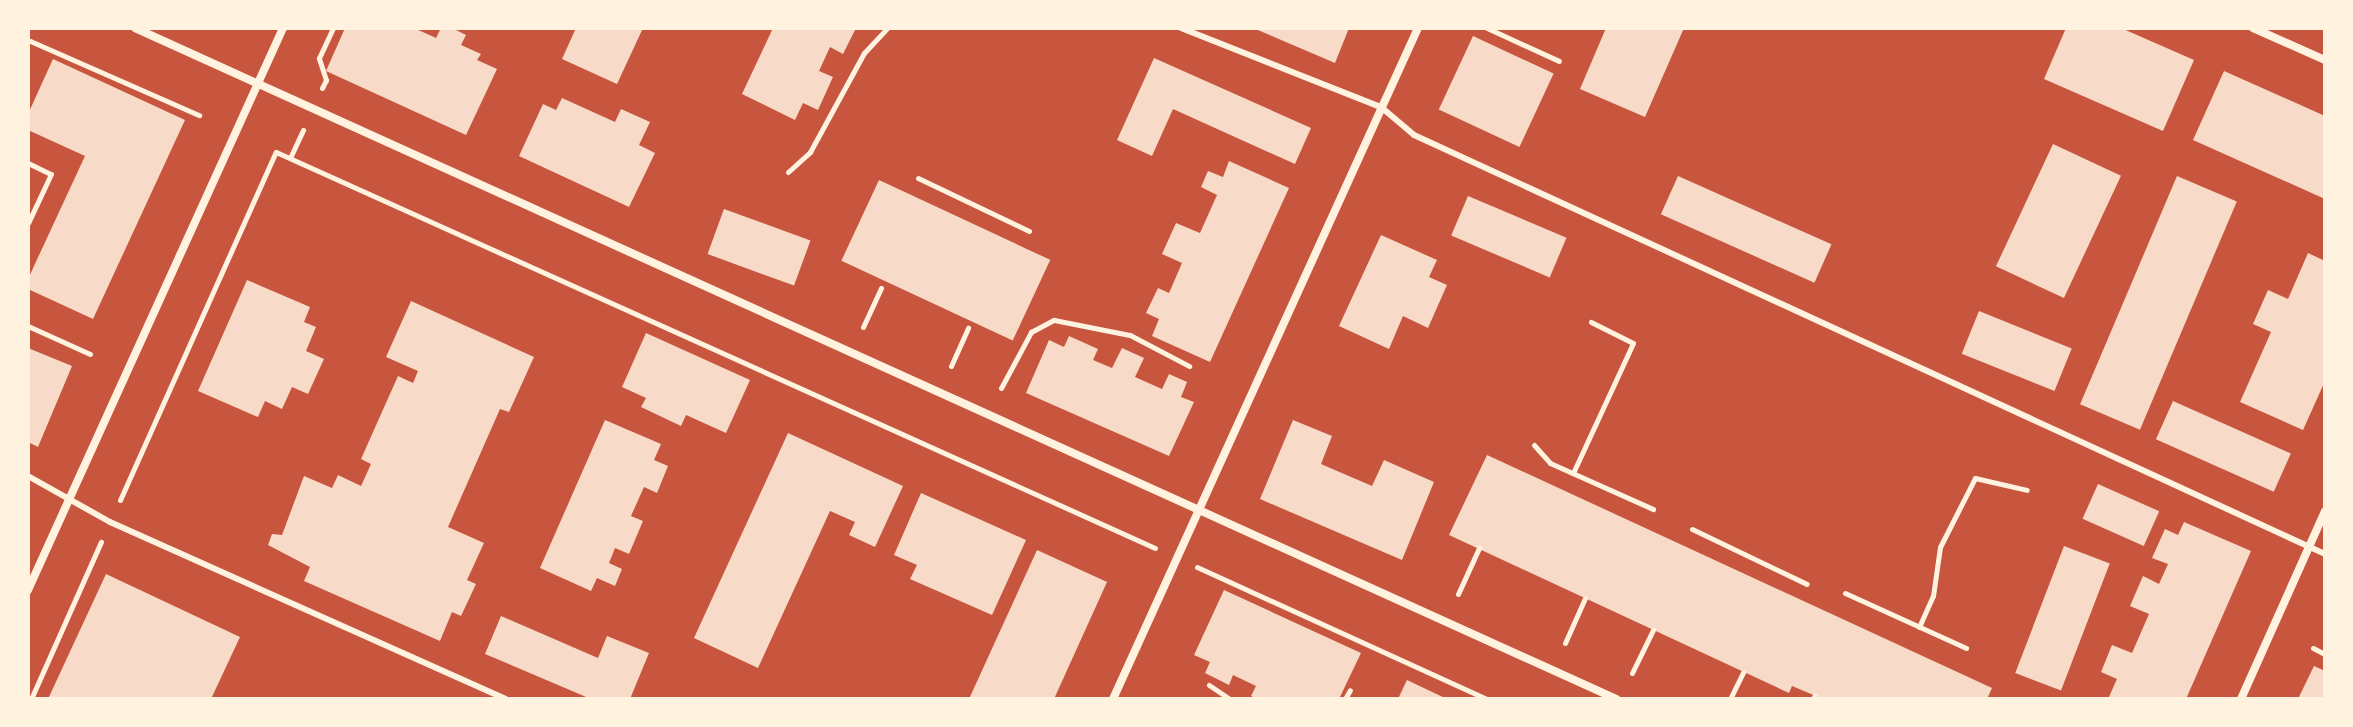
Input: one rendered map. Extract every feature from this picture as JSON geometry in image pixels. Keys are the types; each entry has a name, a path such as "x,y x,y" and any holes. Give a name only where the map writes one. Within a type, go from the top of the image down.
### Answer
{"street":[{"path":"135,28 1616,699"},
{"path":"28,590 283,28"},
{"path":"1113,699 1418,28"},
{"path":"2253,28 2325,60"},
{"path":"2241,699 2325,511"}],"lane":[{"path":"1181,28 1381,107 1414,135 2325,554"},
{"path":"28,476 110,522 505,699"}],"path":[{"path":"788,172 810,152 864,53 887,28"},
{"path":"1487,28 1559,61"},
{"path":"28,40 199,115"},
{"path":"31,699 276,152 1487,699"},
{"path":"28,163 51,174 28,223"},
{"path":"918,178 1029,231"},
{"path":"863,327 881,288"},
{"path":"1001,388 1031,332 1054,320 1130,335 1189,366"},
{"path":"1573,473 1633,343 1591,322"},
{"path":"28,326 90,354"},
{"path":"951,366 968,328"},
{"path":"1534,445 1550,463 1653,509"},
{"path":"1919,627 1933,596 1940,547 1975,478 2027,490"},
{"path":"1692,529 1807,584"},
{"path":"1458,594 1479,548"},
{"path":"1845,593 1966,648"},
{"path":"1565,643 1585,598"},
{"path":"1632,673 1653,630"},
{"path":"2313,648 2325,654"},
{"path":"1730,699 1743,672"},
{"path":"1209,685 1230,699"},
{"path":"1345,699 1350,690"}],"building":[{"path":"345,28 414,28 436,38 441,28 452,28 466,35 461,45 481,54 477,60 497,69 466,135 326,71"},
{"path":"576,28 643,28 617,84 562,59"},
{"path":"773,28 856,28 843,54 830,47 819,71 833,77 818,110 803,103 795,120 742,94"},
{"path":"1253,28 1349,28 1335,63"},
{"path":"1606,28 1684,28 1645,117 1580,89"},
{"path":"2066,28 2121,28 2194,60 2163,131 2044,79"},
{"path":"1473,36 1554,74 1519,147 1439,109"},
{"path":"1154,58 1311,128 1295,164 1173,109 1152,156 1117,140"},
{"path":"53,59 185,120 93,319 28,289 28,279 85,156 28,130 28,114"},
{"path":"2224,71 2325,116 2325,199 2193,140"},
{"path":"562,98 615,122 621,109 650,122 639,145 655,153 629,207 519,156 543,104 556,110"},
{"path":"2053,144 2121,176 2064,298 1996,266"},
{"path":"1229,161 1289,188 1210,362 1152,336 1159,319 1146,313 1158,288 1169,293 1182,263 1162,254 1176,223 1200,233 1217,195 1201,187 1208,171 1223,177"},
{"path":"1678,176 1831,244 1814,283 1661,214"},
{"path":"2177,176 2237,201 2140,430 2080,404"},
{"path":"879,180 1050,260 1013,341 841,261"},
{"path":"1468,196 1566,238 1550,277 1451,236"},
{"path":"724,209 810,240 794,286 708,254"},
{"path":"1381,235 1437,260 1429,277 1447,285 1428,328 1403,316 1389,349 1339,326"},
{"path":"2308,253 2325,261 2325,381 2303,430 2240,402 2271,332 2253,324 2268,290 2288,299"},
{"path":"247,280 310,307 304,322 316,327 306,351 324,359 308,394 292,387 282,409 265,401 258,417 198,391"},
{"path":"411,301 534,357 509,412 500,409 448,527 484,543 467,580 476,584 461,616 452,612 440,641 304,581 310,567 268,545 272,534 282,535 304,476 332,488 338,475 361,486 371,464 361,459 398,376 413,383 418,371 386,357"},
{"path":"1979,311 2072,348 2054,391 1962,354"},
{"path":"646,333 750,380 726,433 686,415 681,426 641,407 646,398 622,387"},
{"path":"1069,336 1098,349 1093,360 1112,368 1122,348 1144,358 1135,377 1162,389 1169,374 1187,382 1181,397 1194,402 1169,456 1026,393 1049,340 1064,347"},
{"path":"28,348 72,366 38,447 28,442"},
{"path":"2173,401 2291,453 2274,492 2156,439"},
{"path":"605,420 661,444 654,460 668,466 657,493 644,487 631,516 643,521 629,554 615,548 609,563 622,569 615,586 597,578 591,591 540,568"},
{"path":"1293,420 1332,436 1321,464 1372,486 1384,460 1434,482 1402,560 1260,499"},
{"path":"788,433 903,486 875,547 849,535 855,522 830,511 758,668 694,638"},
{"path":"1487,455 1992,688 1987,699 1823,699 1792,686 1789,693 1449,535"},
{"path":"2098,484 2159,511 2144,546 2083,519"},
{"path":"921,493 1026,540 992,615 910,579 917,565 894,555"},
{"path":"2184,522 2251,551 2186,699 2108,699 2117,679 2101,672 2112,645 2132,653 2149,614 2130,606 2143,576 2159,584 2168,564 2152,558 2165,529 2178,535"},
{"path":"2064,546 2110,564 2061,691 2015,673"},
{"path":"1037,550 1107,582 1054,699 969,699"},
{"path":"106,574 240,637 211,699 48,699"},
{"path":"1224,590 1361,653 1339,699 1257,699 1251,696 1256,686 1233,675 1229,685 1205,673 1210,662 1194,655"},
{"path":"501,616 598,658 607,636 649,653 630,699 591,699 485,654"},
{"path":"2314,666 2325,671 2325,699 2298,699"},
{"path":"1407,680 1447,699 1398,699"}]}
